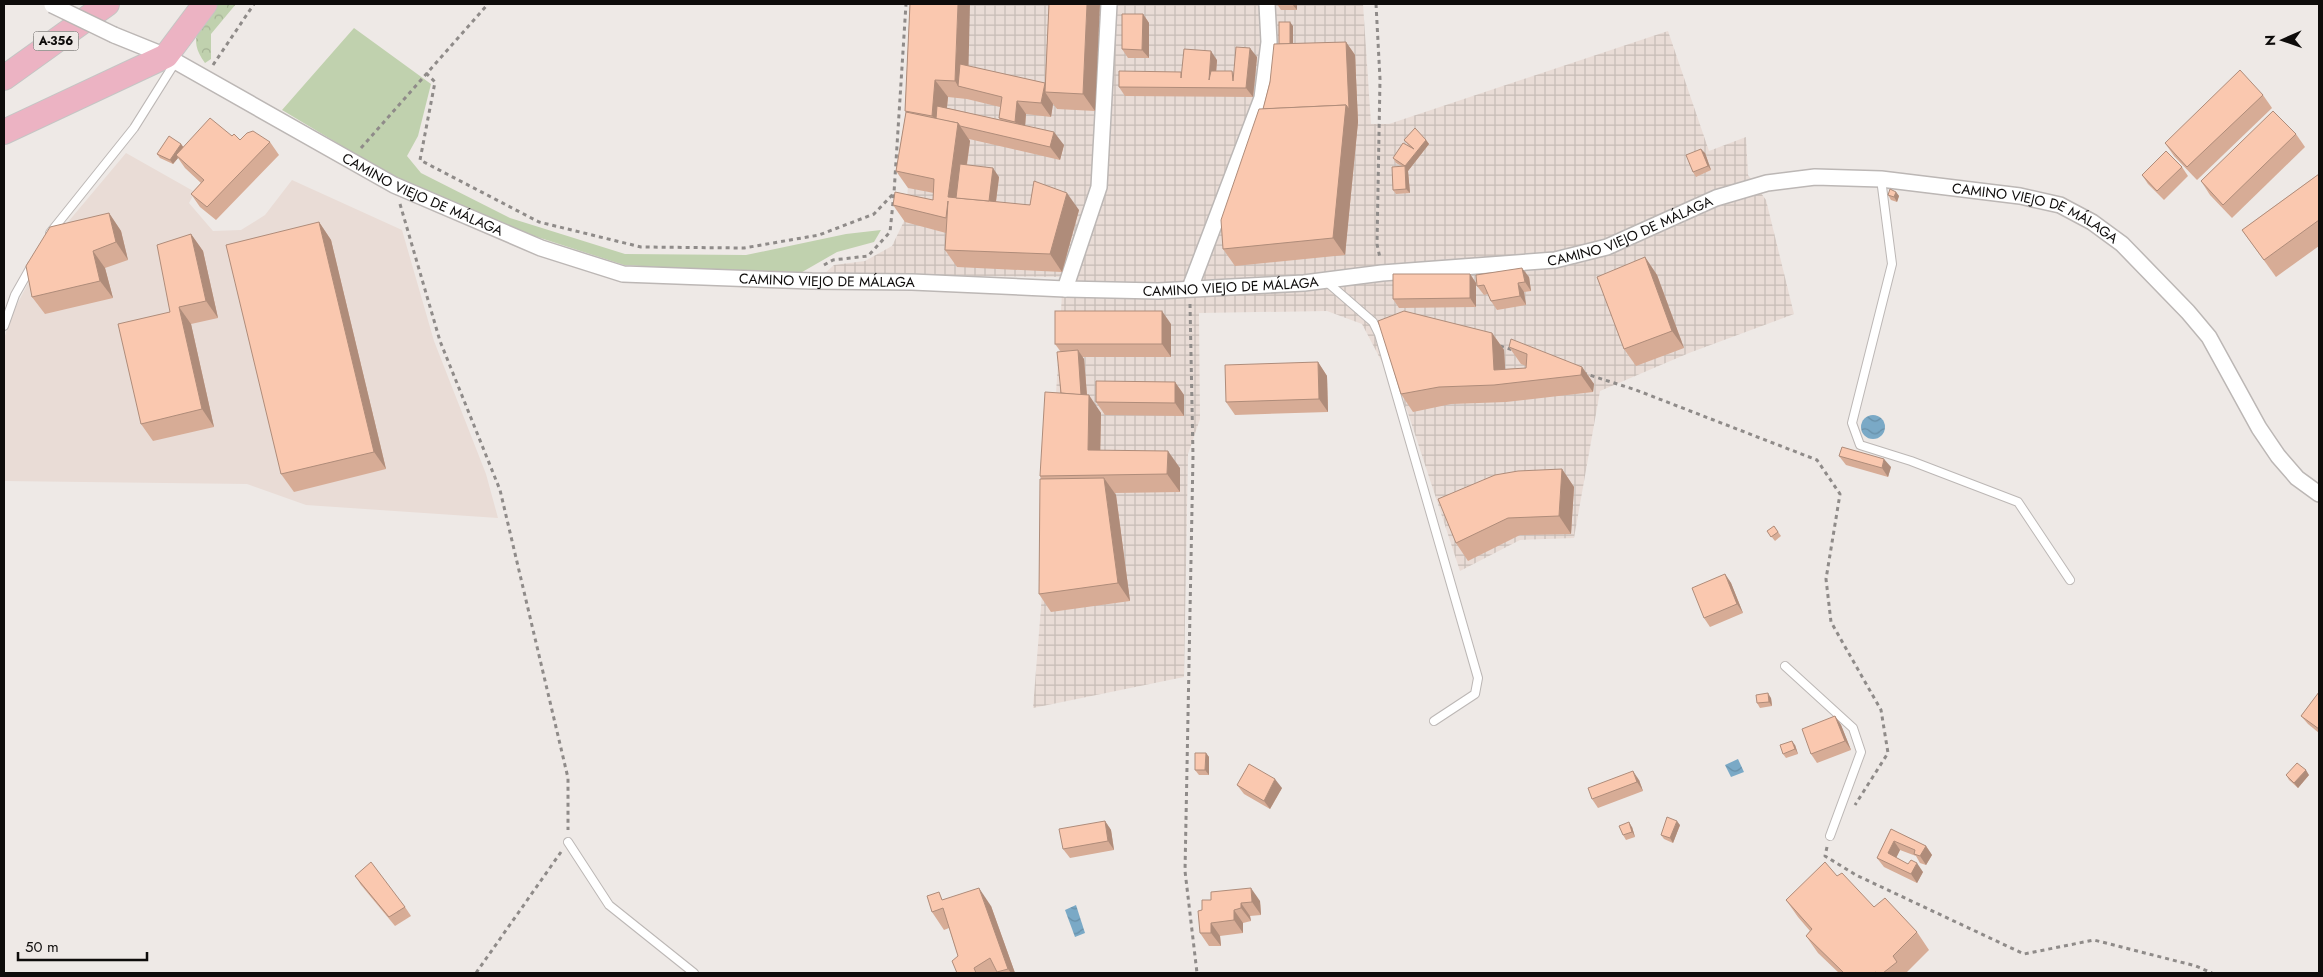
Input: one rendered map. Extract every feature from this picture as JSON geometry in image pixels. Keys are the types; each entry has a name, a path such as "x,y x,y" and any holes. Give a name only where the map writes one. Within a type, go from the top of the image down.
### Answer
{"main road":[{"name":"A-356","path":"4,78 107,4"},
{"path":"4,132 171,59 205,4"}],"street":[{"name":"CAMINO VIEJO DE MÁLAGA","path":"50,4 114,35 171,59 394,184 541,248 623,274 1158,291 1327,282 1382,273 1555,260 1607,247 1716,198 1767,183 1815,178 1881,179 2020,196 2060,205 2092,222 2122,244 2188,312 2209,337 2259,428 2278,456 2297,478 2319,494"},
{"path":"1065,289 1099,187 1109,4"},
{"path":"1190,288 1262,98 1269,42 1267,4"}],"lane":[{"path":"45,241 134,128 171,59"},
{"path":"1881,179 1892,264 1852,423 1860,445 1911,461 2018,502 2070,580"},
{"path":"4,326 15,295 36,257"},
{"path":"1327,282 1373,322 1379,334 1478,678 1475,694 1434,721"},
{"path":"1785,666 1853,728 1860,752 1830,836"},
{"path":"568,842 610,905 694,973"}],"path":[{"path":"204,78 254,4"},
{"path":"350,160 488,4"},
{"path":"812,281 817,269 833,260 868,256 890,232 906,4"},
{"path":"1376,4 1380,79 1377,244 1382,273"},
{"path":"426,73 435,82 420,160 539,222 641,247 744,248 818,235 874,214 894,193"},
{"path":"394,184 440,341 500,490 568,778 568,842 476,973"},
{"path":"1190,288 1193,456 1185,871 1197,973"},
{"path":"1498,345 1516,351"},
{"path":"1581,372 1636,390 1817,460 1840,494 1826,579 1831,622 1881,710 1888,753 1864,794 1852,808"},
{"path":"1830,836 1825,856 1856,875 2024,954 2094,940 2196,966 2212,973"}],"shaded area":[{"path":"921,4 1363,4 1371,124 1389,124 1668,31 1709,151 1746,137 1748,175 1766,200 1794,314 1689,353 1600,391 1574,538 1520,540 1460,571 1407,410 1362,324 1327,311 1199,313 1200,419 1188,454 1184,677 1033,708 1050,494 1063,277 824,274 834,265 865,261 892,246 905,219 917,90"},
{"path":"126,153 195,192 189,203 213,231 241,230 265,215 292,180 402,230 434,341 486,474 498,518 306,505 247,484 4,481 4,339 11,316 47,247"}],"green space":[{"path":"217,4 236,4 211,34 211,59 205,63 199,54 196,38 201,25"},
{"path":"354,28 431,84 418,136 407,156 421,173 510,218 625,254 746,255 846,234 881,230 874,242 837,252 797,275 624,265 503,226 384,171 282,110"}],"water":[{"path":"1873,415 1882,418 1885,427 1882,436 1873,439 1864,436 1861,427 1864,418"},
{"path":"1738,759 1744,772 1731,777 1725,765"},
{"path":"1076,905 1085,933 1075,937 1065,910"}],"building":[{"path":"910,4 958,4 955,81 935,80 932,116 905,111"},
{"path":"1049,4 1087,4 1083,94 1045,92"},
{"path":"1122,14 1143,14 1142,50 1122,49"},
{"path":"1279,22 1290,22 1290,44 1279,44"},
{"path":"1346,42 1349,109 1346,105 1263,109 1270,82 1274,44"},
{"path":"1236,47 1250,48 1246,88 1119,87 1119,71 1181,72 1181,78 1184,49 1211,51 1209,80 1211,71 1232,71 1233,81"},
{"path":"960,64 1045,83 1041,103 1017,101 1015,122 999,118 1002,97 958,86"},
{"path":"2240,70 2263,95 2187,167 2165,143"},
{"path":"1346,105 1333,238 1223,249 1221,220 1259,109"},
{"path":"937,106 1054,132 1050,147 936,119"},
{"path":"2273,111 2296,134 2223,205 2201,181"},
{"path":"906,112 958,123 948,197 1030,205 1034,181 1067,193 1050,254 945,250 948,201 946,218 893,205 895,192 933,200 934,179 896,171"},
{"path":"210,118 232,136 234,134 240,140 247,133 253,131 270,142 207,207 191,194 204,180 176,155"},
{"path":"1415,128 1426,140 1405,166 1393,158 1403,143 1414,149 1404,140"},
{"path":"169,136 181,144 170,160 157,154"},
{"path":"1701,149 1708,166 1693,172 1686,155"},
{"path":"2166,151 2182,167 2157,191 2142,175"},
{"path":"960,164 993,168 989,201 956,198"},
{"path":"1405,166 1406,189 1393,190 1392,167"},
{"path":"2319,174 2319,220 2264,260 2242,230"},
{"path":"1890,189 1896,192 1894,197 1888,195"},
{"path":"109,213 116,242 93,251 100,281 32,297 26,266 50,227"},
{"path":"319,222 374,452 281,474 226,245"},
{"path":"191,234 206,301 179,307 202,409 141,424 118,324 170,312 157,245"},
{"path":"1645,257 1672,331 1624,349 1597,277"},
{"path":"1522,268 1525,282 1518,283 1520,296 1491,301 1484,285 1477,286 1476,275"},
{"path":"1393,274 1470,274 1470,298 1393,299"},
{"path":"1055,311 1162,311 1162,344 1055,344"},
{"path":"1404,311 1492,333 1494,370 1526,368 1527,354 1509,347 1511,339 1582,367 1581,375 1494,385 1439,387 1401,394 1378,321"},
{"path":"1078,350 1081,395 1061,393 1057,352"},
{"path":"1318,362 1319,399 1226,402 1225,365"},
{"path":"1096,381 1175,382 1175,403 1096,402"},
{"path":"1045,392 1089,395 1088,450 1168,451 1167,474 1040,476"},
{"path":"1842,447 1884,459 1882,468 1839,456"},
{"path":"1562,469 1559,516 1508,518 1456,543 1438,499 1495,475 1518,471"},
{"path":"1104,478 1118,583 1039,594 1040,479"},
{"path":"1774,526 1778,532 1771,537 1767,531"},
{"path":"1725,574 1737,604 1704,618 1692,588"},
{"path":"2319,692 2319,729 2301,716"},
{"path":"1768,693 1769,702 1757,703 1756,695"},
{"path":"1835,716 1845,741 1811,754 1802,729"},
{"path":"1792,741 1795,749 1783,754 1780,745"},
{"path":"1195,753 1206,753 1205,770 1195,770"},
{"path":"2297,763 2306,770 2294,783 2286,775"},
{"path":"1249,764 1275,779 1264,801 1237,785"},
{"path":"1633,771 1637,782 1592,799 1588,788"},
{"path":"1667,817 1677,821 1670,838 1661,835"},
{"path":"1105,821 1108,841 1063,849 1059,829"},
{"path":"1629,822 1632,832 1623,835 1619,826"},
{"path":"1891,829 1926,846 1920,856 1914,854 1915,850 1894,841 1888,853 1908,864 1911,860 1917,863 1911,874 1877,858"},
{"path":"371,862 405,907 389,917 355,876"},
{"path":"1825,862 1837,876 1842,873 1874,907 1885,898 1917,932 1893,956 1897,962 1883,973 1844,973 1806,936 1812,929 1786,900"},
{"path":"979,888 1008,969 997,972 990,958 974,968 976,973 957,973 952,961 958,956 943,908 932,912 927,896 939,892 942,900"},
{"path":"1251,888 1252,902 1241,903 1241,908 1234,910 1234,920 1211,923 1211,933 1200,933 1198,911 1202,910 1202,900 1211,900 1211,892"}]}
